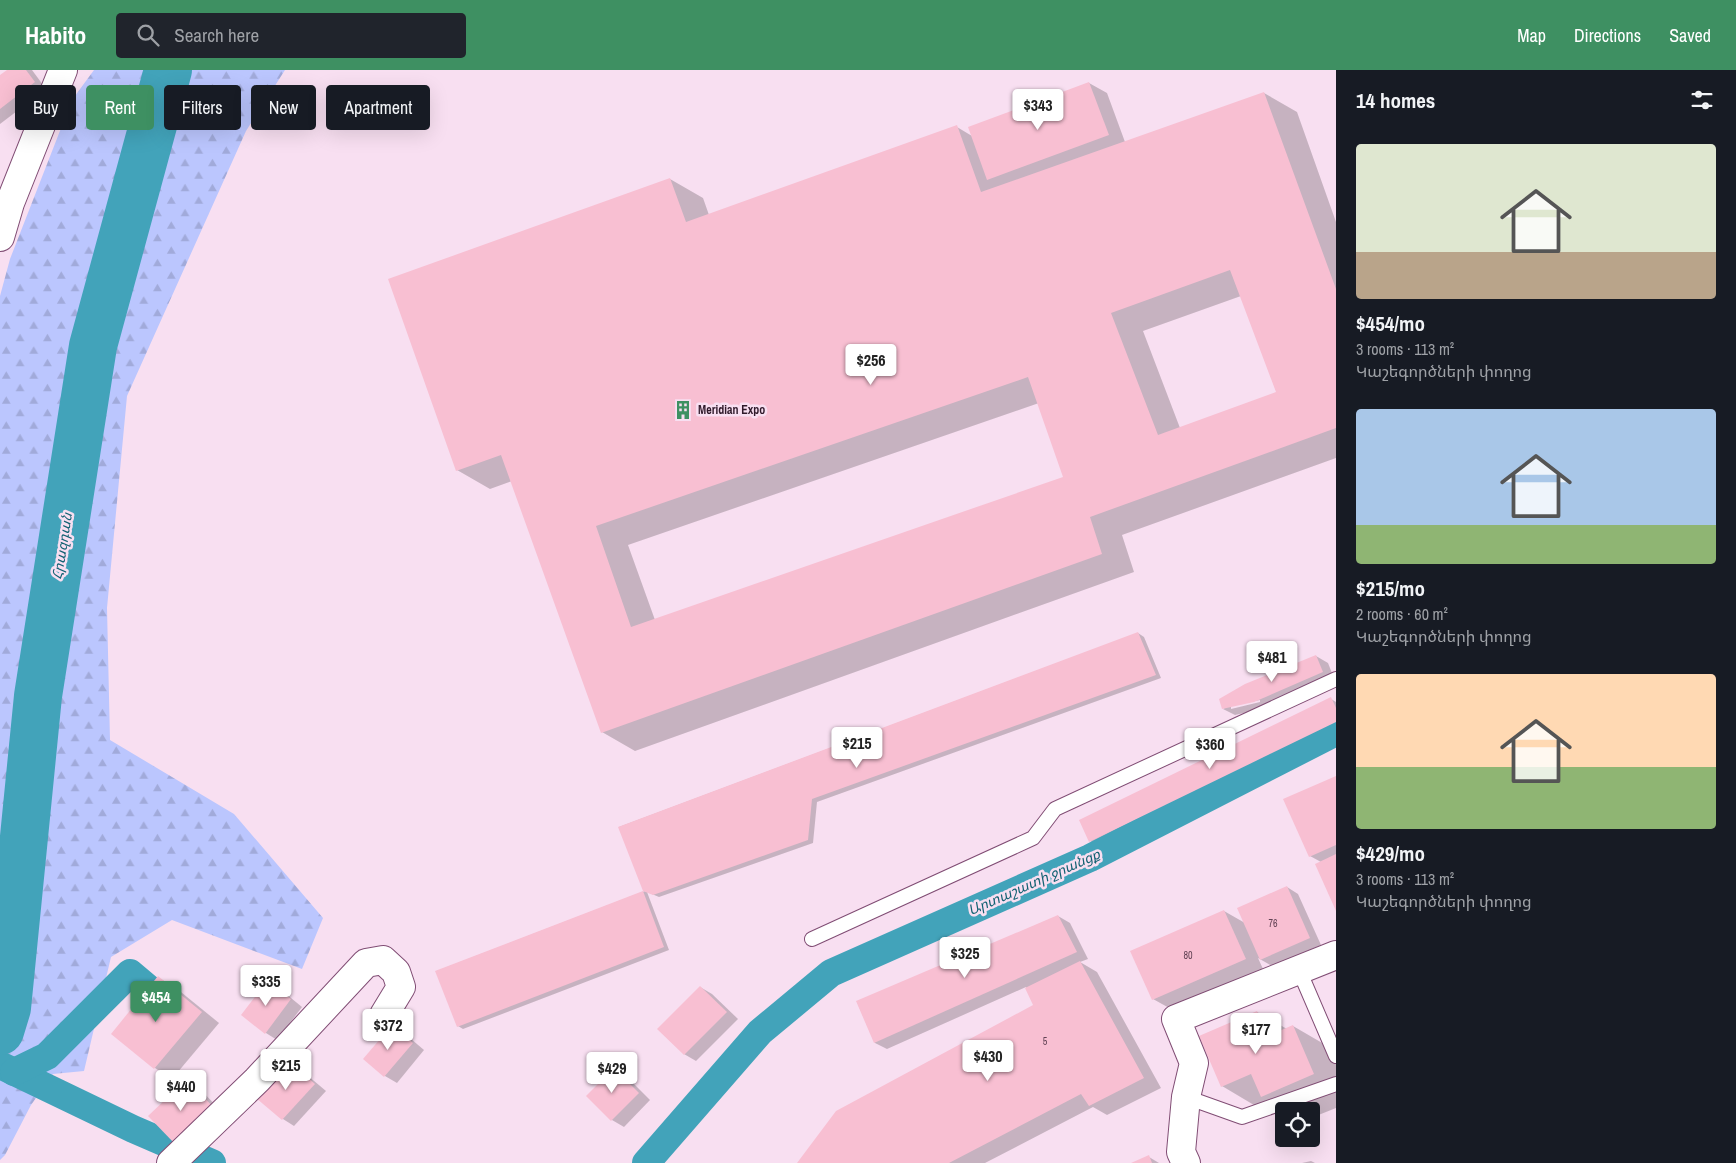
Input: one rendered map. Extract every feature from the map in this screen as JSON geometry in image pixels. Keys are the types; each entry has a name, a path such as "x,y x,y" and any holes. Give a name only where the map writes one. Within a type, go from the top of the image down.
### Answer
{"street":[{"path":"0,236 10,203 63,70"},
{"path":"1186,1163 1182,1152 1186,1097 1194,1063 1176,1019 1336,955"},
{"path":"171,1163 257,1080 366,963 383,960 396,972 401,987 384,1015"}],"lane":[{"path":"812,939 1033,838 1055,809 1336,679"},
{"path":"1299,970 1336,1055"},
{"path":"1186,1097 1242,1117 1336,1084"}],"green space":[{"path":"94,70 285,70 275,85 251,85 251,123 127,396 107,608 110,740 234,814 323,918 302,969 172,920 111,957 84,1071 53,1074 31,1105 5,1155 0,1160 0,296 10,259 60,130 76,130 76,95"}],"building":[{"path":"7,70 26,70 35,82 31,85 15,85 15,97 0,109 0,75"},
{"path":"1089,82 1109,135 987,180 968,127"},
{"name":"Meridian Expo","path":"1264,92 1336,289 1336,428 1090,517 1102,554 601,733 501,455 456,471 388,279 670,178 686,222 957,125 981,192","holes":["1230,270 1276,392 1158,435 1111,313","1028,377 1063,477 631,627 596,526"]},
{"path":"1138,632 1156,675 812,799 808,840 653,895 643,891 618,827"},
{"path":"1316,655 1323,672 1254,702 1222,709 1219,699 1245,684"},
{"path":"1331,697 1336,708 1336,722 1089,842 1079,820"},
{"path":"1336,776 1336,845 1309,857 1283,799"},
{"path":"1336,854 1336,911 1315,864"},
{"path":"1287,886 1310,938 1260,960 1237,908"},
{"path":"643,891 664,947 457,1027 435,971"},
{"path":"1224,910 1246,959 1152,1000 1130,951"},
{"path":"1058,915 1077,952 874,1043 856,1001"},
{"path":"1080,961 1144,1078 1089,1106 1081,1094 949,1163 797,1163 836,1111 1033,1005 1025,988"},
{"path":"158,976 202,1012 154,1069 111,1034"},
{"path":"267,981 291,999 265,1034 241,1015"},
{"path":"700,986 727,1012 684,1055 657,1029"},
{"path":"1257,1011 1268,1036 1293,1025 1314,1074 1261,1097 1251,1074 1221,1087 1199,1036"},
{"path":"392,1025 413,1043 384,1077 363,1059"},
{"path":"289,1061 315,1084 282,1120 256,1098"},
{"path":"614,1068 639,1093 611,1121 586,1096"},
{"path":"187,1079 213,1107 175,1144 148,1116"},
{"path":"1149,1155 1152,1163 1131,1163"}],"waterway":[{"name":"Հրազդան","path":"0,1031 7,1008 38,696 93,346 168,70"},
{"name":"Արտաշատի ջրանցք","path":"646,1163 760,1032 831,973 1090,858 1336,732"},
{"path":"14,1072 47,1056 130,973 149,989 163,1011"},
{"path":"0,1065 133,1129 212,1163"}],"place":[{"name":"Meridian Expo","path":"683,410"}]}
